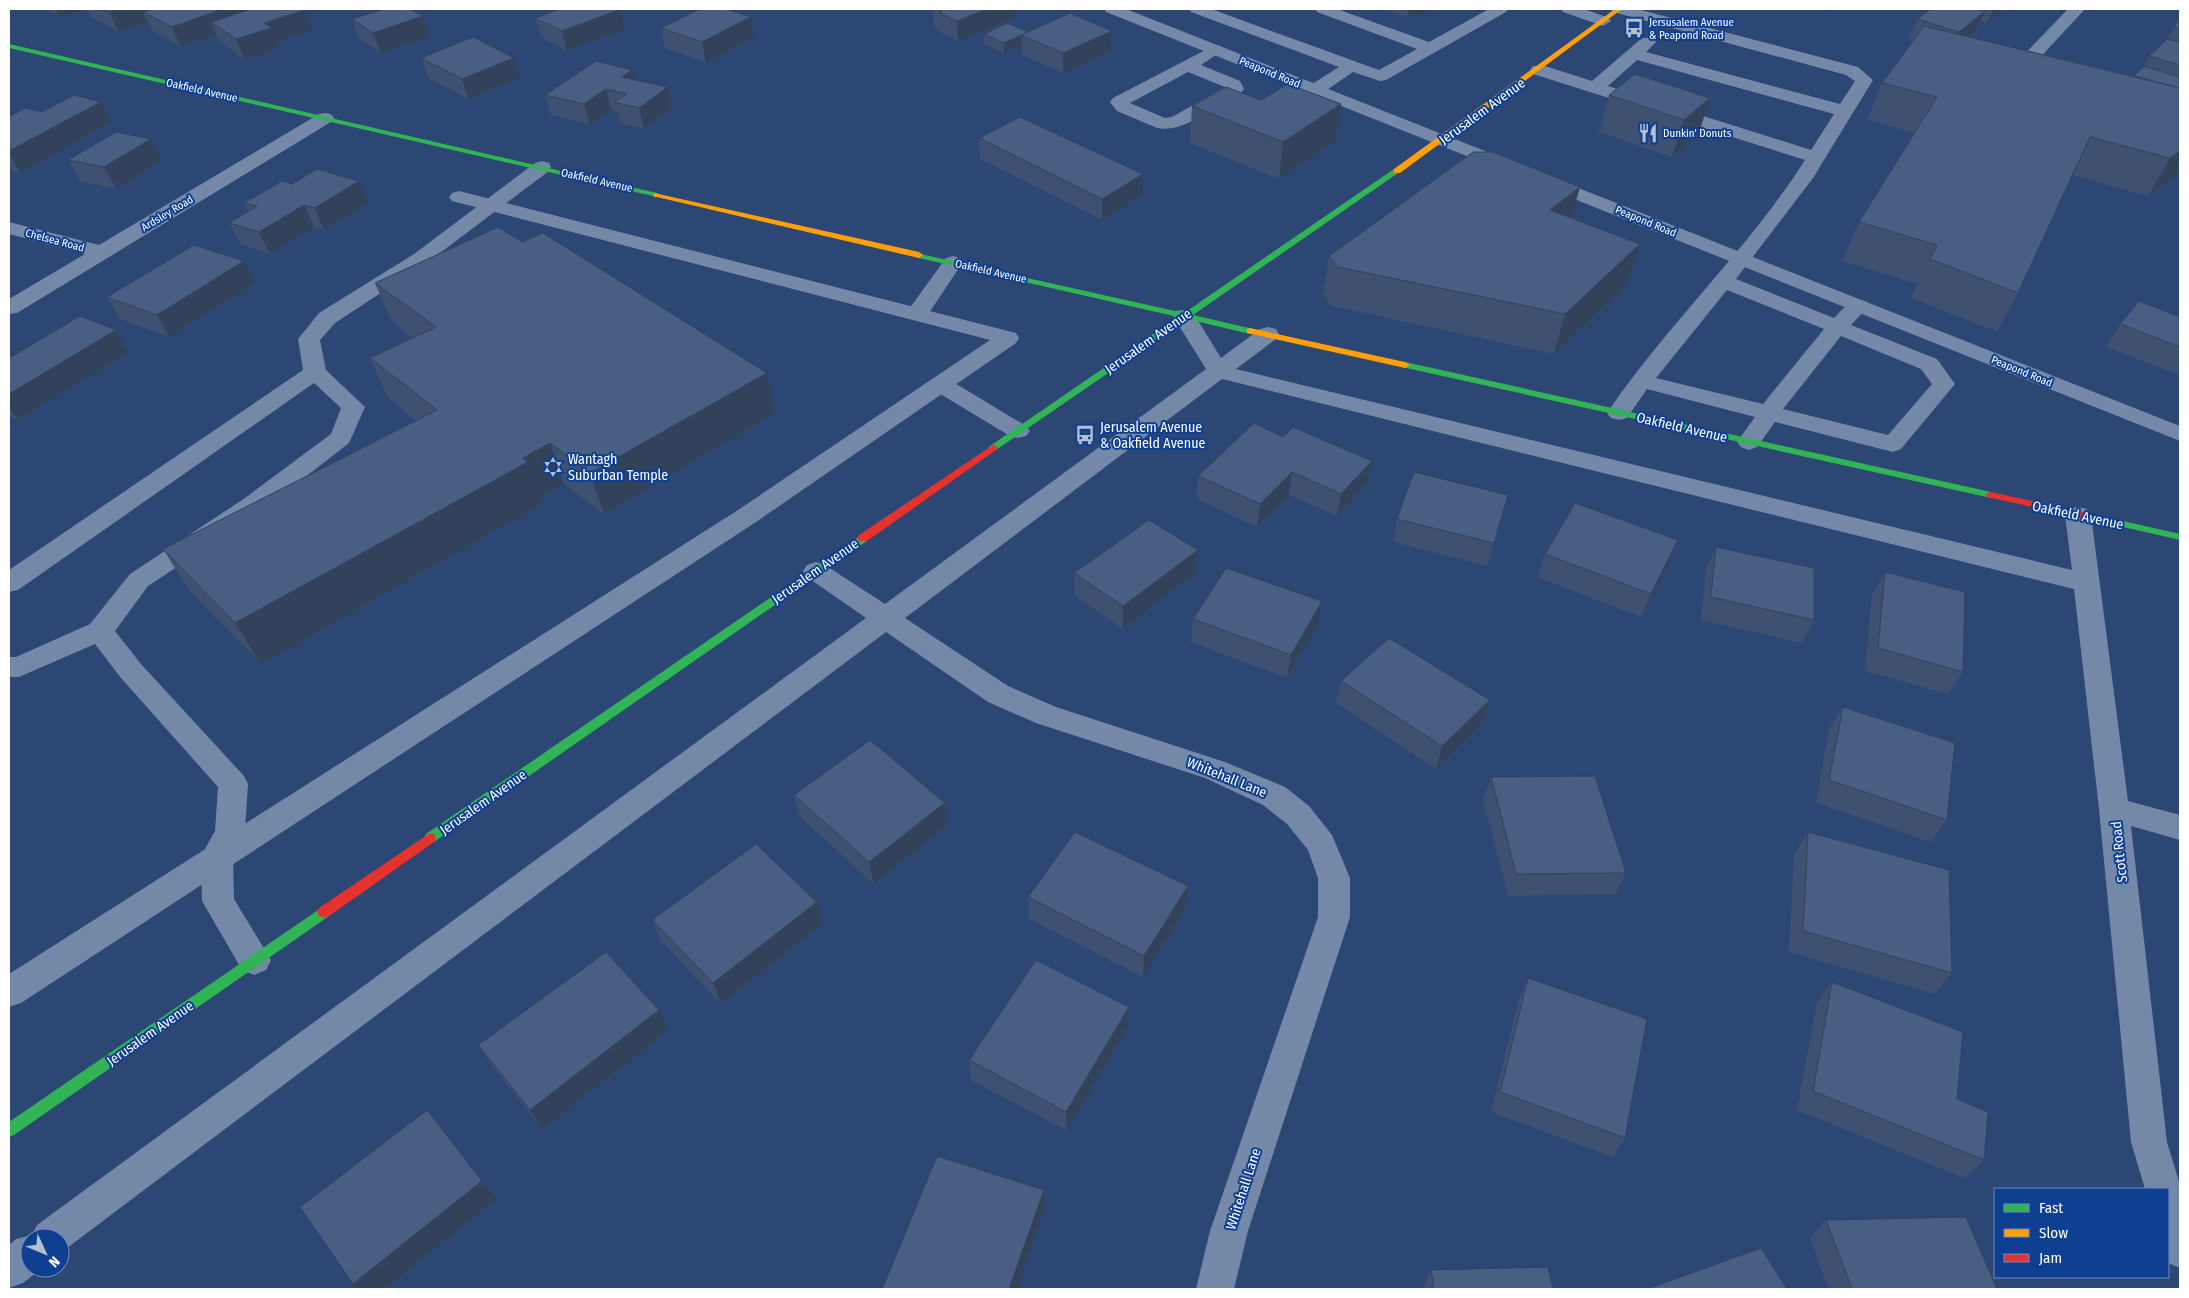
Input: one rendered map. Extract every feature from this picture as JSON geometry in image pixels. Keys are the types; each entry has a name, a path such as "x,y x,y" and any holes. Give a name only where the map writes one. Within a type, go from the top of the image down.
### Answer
{"street":[{"path":"1197,9 1380,76 1500,9"},
{"path":"1323,9 1431,48"},
{"path":"1569,9 1603,21"},
{"path":"1619,9 1852,71 1864,80 1803,178 1742,259 1641,381 1619,413"},
{"name":"Jerusalem Avenue","path":"9,1130 1184,316 1442,140 1619,9"},
{"path":"2018,71 2077,9"},
{"name":"Peapond Road","path":"1120,10 1215,50 2180,434"},
{"path":"1595,88 1670,23"},
{"name":"Oakfield Avenue","path":"9,46 1184,316 2180,537"},
{"path":"1187,66 1234,84 1235,89 1177,122 1163,124 1123,106 1119,102 1215,50"},
{"path":"1634,54 1845,111"},
{"path":"1315,90 1351,66"},
{"path":"1539,70 1816,158"},
{"name":"Ardsley Road","path":"9,308 325,118"},
{"path":"9,667 20,667 100,631 139,580 254,504 341,438 353,407 314,372 309,339 327,318 422,258 542,167"},
{"path":"9,992 747,516 1008,338 460,197"},
{"name":"Chelsea Road","path":"9,228 102,252"},
{"path":"917,314 953,262"},
{"path":"1641,381 1893,444 1944,384 1929,364 1723,281"},
{"path":"1749,442 1768,413 1837,326 1858,306"},
{"path":"1184,316 1218,371 2086,583"},
{"path":"63,1228 1268,334"},
{"path":"9,583 314,372"},
{"path":"940,384 1018,431"},
{"name":"Scott Road","path":"2078,515 2114,809 2149,1142 2163,1188"},
{"name":"Whitehall Lane","path":"816,572 998,694 1046,715 1215,770 1274,796 1298,815 1322,844 1334,878 1334,917 1229,1231 1215,1289"},
{"path":"100,631 131,671 233,784 230,831 218,856 218,902 254,960"},
{"path":"2114,809 2180,827"},
{"path":"2169,1210 2180,1249"},
{"path":"9,1268 20,1260"}],"building":[{"path":"102,9 119,9 109,12"},
{"path":"152,9 223,9 172,27 143,12"},
{"path":"251,9 305,10 264,23 272,28 236,39 211,22"},
{"path":"384,9 410,9 423,16 373,33 352,19"},
{"path":"559,9 621,9 562,31 535,18"},
{"path":"700,9 726,9 751,17 702,42 661,28"},
{"path":"935,9 987,9 957,21 939,13 942,12"},
{"path":"1931,9 1976,9 1985,11 1959,32 1917,19"},
{"path":"1070,13 1112,31 1063,53 1021,35"},
{"path":"2180,20 2180,28 2174,26"},
{"path":"1007,23 1028,32 1004,43 984,34"},
{"path":"1924,26 2180,88 2180,151 2170,158 2090,137 2018,293 1930,259 1937,245 1859,222 1937,97 1882,83"},
{"path":"473,37 514,58 462,79 421,58"},
{"path":"2167,39 2180,42 2180,65 2149,56"},
{"path":"596,61 632,70 622,77 668,87 639,108 614,102 627,94 606,89 584,104 545,95"},
{"path":"2144,66 2180,77 2180,88 2134,76"},
{"path":"1635,74 1710,98 1684,120 1609,95"},
{"path":"1288,84 1341,104 1283,142 1192,106 1226,87 1261,100"},
{"path":"74,95 101,102 9,151 9,117 25,108 42,112"},
{"path":"1020,117 1143,174 1102,199 979,138"},
{"path":"116,132 151,139 104,167 68,160"},
{"path":"1473,152 1493,152 1580,187 1550,210 1640,244 1565,314 1338,267 1329,256"},
{"path":"317,169 359,181 315,208 304,205 259,232 229,223 257,206 244,203 282,181 292,184"},
{"name":"Wantagh Suburban Temple","path":"498,227 522,242 543,233 767,373 590,473 550,443 523,458 528,462 235,623 163,549 437,410 370,358 436,327 375,283"},
{"path":"194,245 244,261 157,315 107,297"},
{"path":"2139,301 2180,317 2180,347 2120,324"},
{"path":"80,316 116,330 9,394 9,358"},
{"path":"1254,423 1283,437 1293,427 1372,461 1341,494 1292,472 1260,504 1198,476"},
{"path":"1414,472 1508,495 1494,543 1397,519"},
{"path":"1575,503 1678,540 1651,594 1545,554"},
{"path":"1149,520 1198,550 1123,606 1074,573"},
{"path":"1716,547 1814,568 1814,620 1711,597"},
{"path":"1226,568 1322,601 1291,655 1193,619"},
{"path":"1885,572 1965,592 1963,672 1878,648"},
{"path":"1389,638 1490,700 1442,746 1341,681"},
{"path":"1843,707 1955,743 1947,820 1829,780"},
{"path":"870,740 945,803 869,862 794,795"},
{"path":"1595,776 1626,873 1516,874 1491,777"},
{"path":"1075,832 1188,886 1144,956 1028,897"},
{"path":"1808,832 1949,870 1952,973 1803,931"},
{"path":"756,844 817,902 713,983 652,920"},
{"path":"606,952 659,1010 530,1110 478,1045"},
{"path":"1036,960 1129,1007 1066,1112 969,1060"},
{"path":"1528,978 1647,1019 1625,1138 1500,1092"},
{"path":"1832,982 1963,1032 1957,1099 1988,1112 1984,1160 1813,1091"},
{"path":"427,1110 482,1181 353,1284 300,1207"},
{"path":"937,1156 1044,1190 1009,1289 882,1289"},
{"path":"1966,1217 1997,1289 1852,1289 1826,1220"},
{"path":"1761,1248 1787,1289 1647,1289"},
{"path":"1548,1267 1553,1289 1434,1289 1431,1270"}],"traffic: fast":[{"path":"9,46 657,195"},
{"path":"993,448 1397,171"},
{"path":"919,255 1250,331"},
{"path":"1405,365 1991,495"},
{"path":"2114,522 2180,537"},
{"path":"430,838 863,538"},
{"path":"9,1130 324,912"}],"traffic: slow":[{"path":"1397,171 1619,9"},
{"path":"657,195 919,255"},
{"path":"1250,331 1405,365"}],"traffic: jam":[{"path":"863,538 993,448"},
{"path":"1991,495 2114,522"},
{"path":"324,912 430,838"}],"place":[{"name":"Jersusalem Avenue & Peapond Road","path":"1634,28"},
{"name":"Dunkin' Donuts","path":"1648,133"},
{"name":"Jerusalem Avenue & Oakfield Avenue","path":"1085,435"},
{"name":"Wantagh Suburban Temple","path":"553,467"}]}
